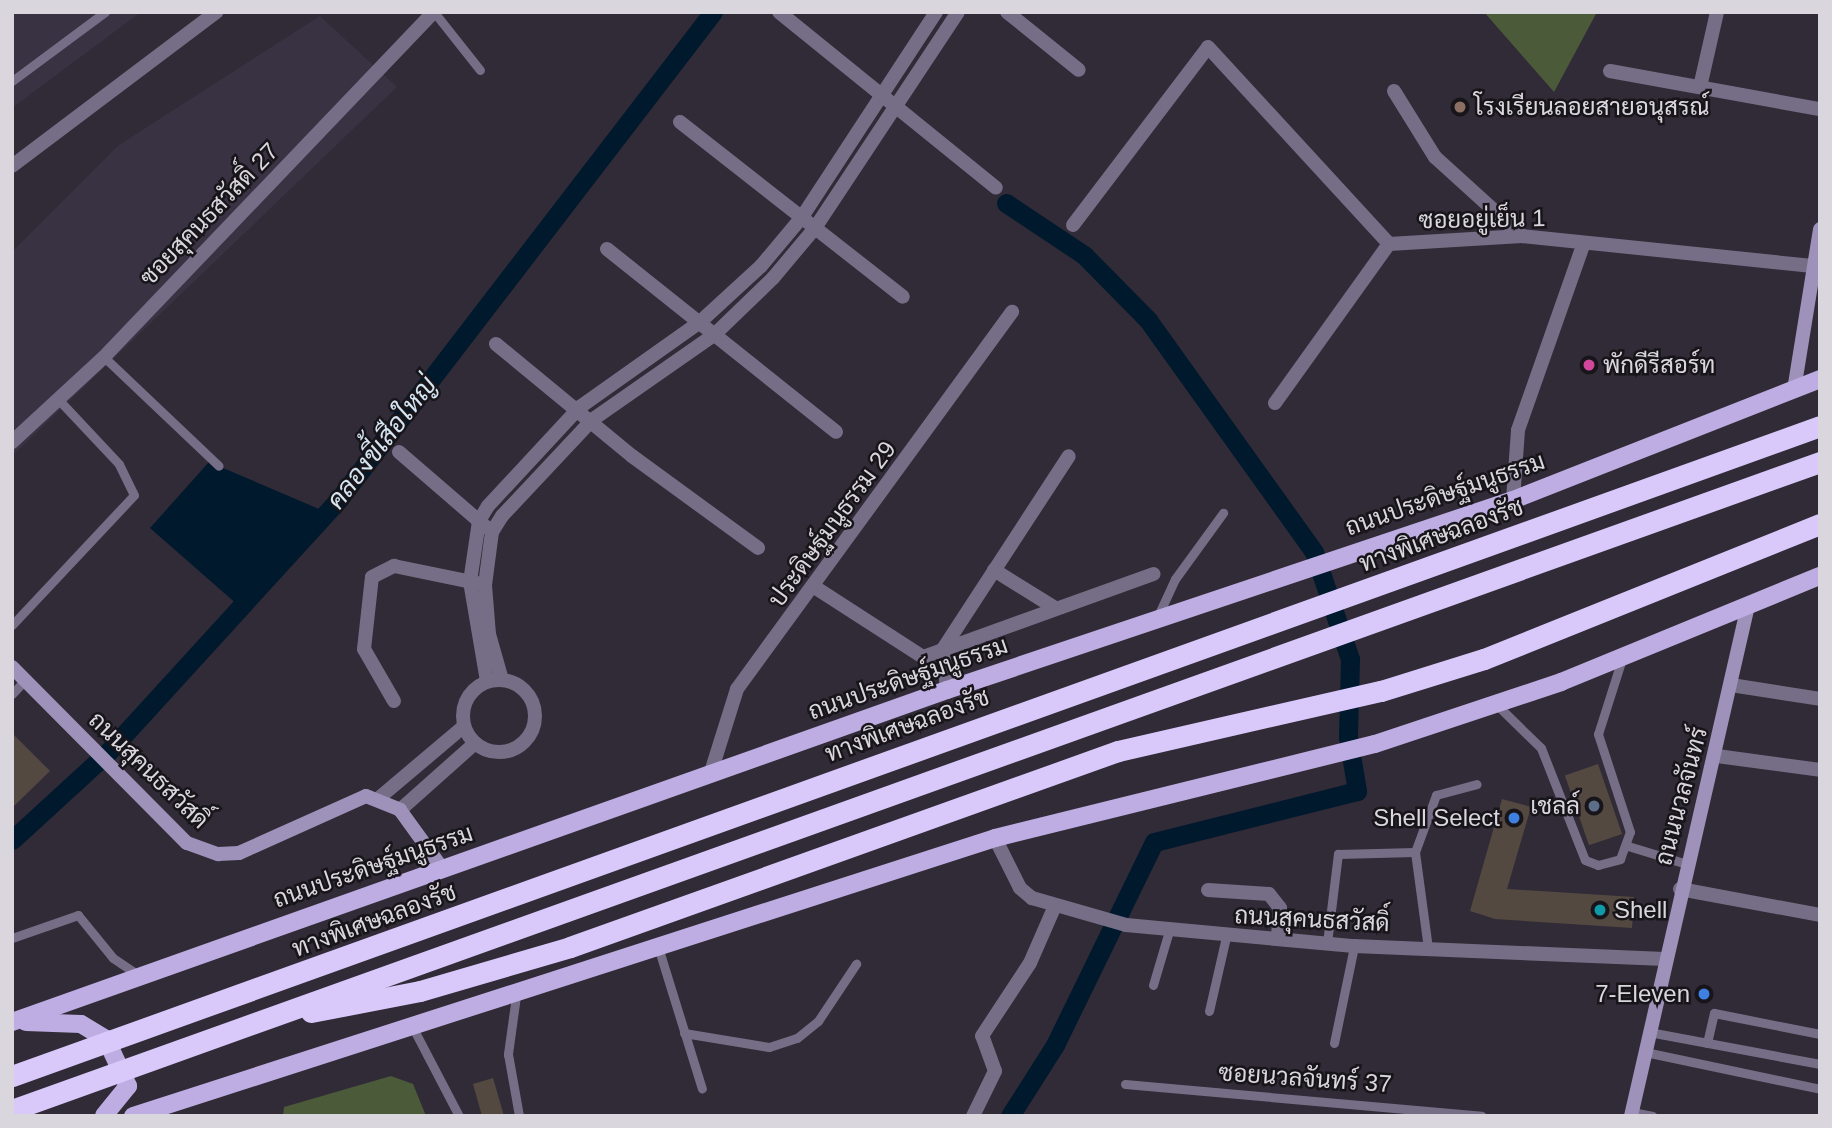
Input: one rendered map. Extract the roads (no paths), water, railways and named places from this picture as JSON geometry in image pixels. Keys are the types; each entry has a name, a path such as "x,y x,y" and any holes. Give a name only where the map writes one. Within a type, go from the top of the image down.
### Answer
{"highway":[{"name":"ทางพิเศษฉลองรัช","path":"12,1076 1820,426"},
{"path":"12,1110 1820,462"},
{"path":"243,1026 420,991 570,947 1020,784 1196,729 1339,701 1484,659 1820,524"}],"main road":[{"path":"1794,390 1820,229"},
{"name":"ถนนประดิษฐ์มนูธรรม","path":"12,1022 711,772 1310,566 1513,500 1820,379"},
{"path":"133,1116 659,950 995,838 1362,748 1622,659 1747,610 1820,576"},
{"name":"ถนนนวลจันทร์","path":"1631,1114 1680,888 1717,756 1747,610"},
{"name":"ถนนสุคนธสวัสดิ์","path":"12,667 106,765 187,843 218,854 255,848 340,805 379,798"},
{"path":"379,798 400,810 442,868"},
{"path":"12,1022 67,1021 106,1039 128,1086 104,1116"}],"street":[{"path":"12,166 216,12"},
{"name":"ซอยสุคนธสวัสดิ์ 27","path":"12,442 104,357 434,12"},
{"path":"779,12 882,99 996,188"},
{"path":"487,681 470,582 479,521 578,410 700,323 802,217 882,99 936,12"},
{"path":"502,680 489,634 485,585 492,532 592,420 714,335 815,228 958,12"},
{"path":"1007,12 1079,70"},
{"path":"1700,88 1717,12"},
{"path":"1073,225 1208,47 1389,244"},
{"path":"1611,71 1820,109"},
{"path":"1394,91 1435,157 1522,236"},
{"path":"680,121 903,297"},
{"name":"ซอยอยู่เย็น 1","path":"1275,402 1389,244 1522,236 1812,266"},
{"path":"1513,500 1518,430 1584,243"},
{"path":"607,249 836,432"},
{"name":"ประดิษฐ์มนูธรรม 29","path":"711,772 737,689 816,588 1012,312"},
{"path":"496,344 758,548"},
{"path":"398,452 492,532"},
{"path":"947,690 943,649 1069,456"},
{"path":"394,701 364,649 372,577 394,566 485,585"},
{"path":"994,570 1055,608"},
{"path":"816,588 914,657 1153,574"},
{"path":"502,680 531,698 533,732 507,753 474,744 464,727 463,707 487,681 502,680"},
{"path":"1731,685 1820,699"},
{"path":"379,798 464,727"},
{"path":"400,810 474,744"},
{"path":"1717,756 1820,770"},
{"name":"ถนนสุคนธสวัสดิ์","path":"995,838 1020,888 1054,908 1126,925 1169,932 1354,946 1665,959"},
{"path":"1680,888 1820,915"},
{"path":"1209,890 1269,894 1280,908 1278,939"},
{"path":"973,1116 995,1070 982,1036 1030,962 1054,908"}],"lane":[{"path":"12,81 105,12"},
{"path":"434,12 480,70"},
{"path":"104,357 219,466"},
{"path":"12,625 134,495 119,464 59,400"},
{"path":"1157,618 1175,579 1223,513"},
{"path":"1496,704 1541,748 1585,860 1598,865 1620,859 1628,846 1630,832 1598,734 1622,659"},
{"path":"12,694 25,680"},
{"path":"1429,948 1415,852 1436,795 1477,784"},
{"path":"1628,846 1687,864"},
{"path":"1327,943 1338,854 1415,852"},
{"path":"12,938 78,915 113,958 138,975"},
{"path":"1153,985 1169,932"},
{"path":"1209,1011 1226,937"},
{"path":"1334,1043 1354,946"},
{"path":"659,950 702,1088"},
{"path":"684,1033 769,1047 797,1038 818,1021 856,964"},
{"path":"516,996 508,1054 519,1116"},
{"path":"1707,1043 1714,1013 1820,1034"},
{"path":"413,1028 459,1116"},
{"path":"1649,1032 1820,1063"},
{"path":"1645,1052 1820,1089"},
{"name":"ซอยนวลจันทร์ 37","path":"1125,1084 1482,1116"},
{"path":"1631,1114 1653,1116"}],"water":[{"path":"209,462 319,509 239,606 150,528"}],"waterway":[{"name":"คลองขี้เสือใหญ่","path":"12,840 109,751 339,499 713,12"},
{"path":"1006,203 1084,255 1148,320 1314,552 1350,659 1348,737 1357,791 1154,842 1055,1045 1010,1116"}],"place":[{"name":"โรงเรียนลอยสายอนุสรณ์","path":"1460,107"},
{"name":"พักดีรีสอร์ท","path":"1589,365"},
{"name":"เชลล์","path":"1594,806"},
{"name":"Shell Select","path":"1514,818"},
{"name":"Shell","path":"1600,910"},
{"name":"7-Eleven","path":"1704,994"}]}
